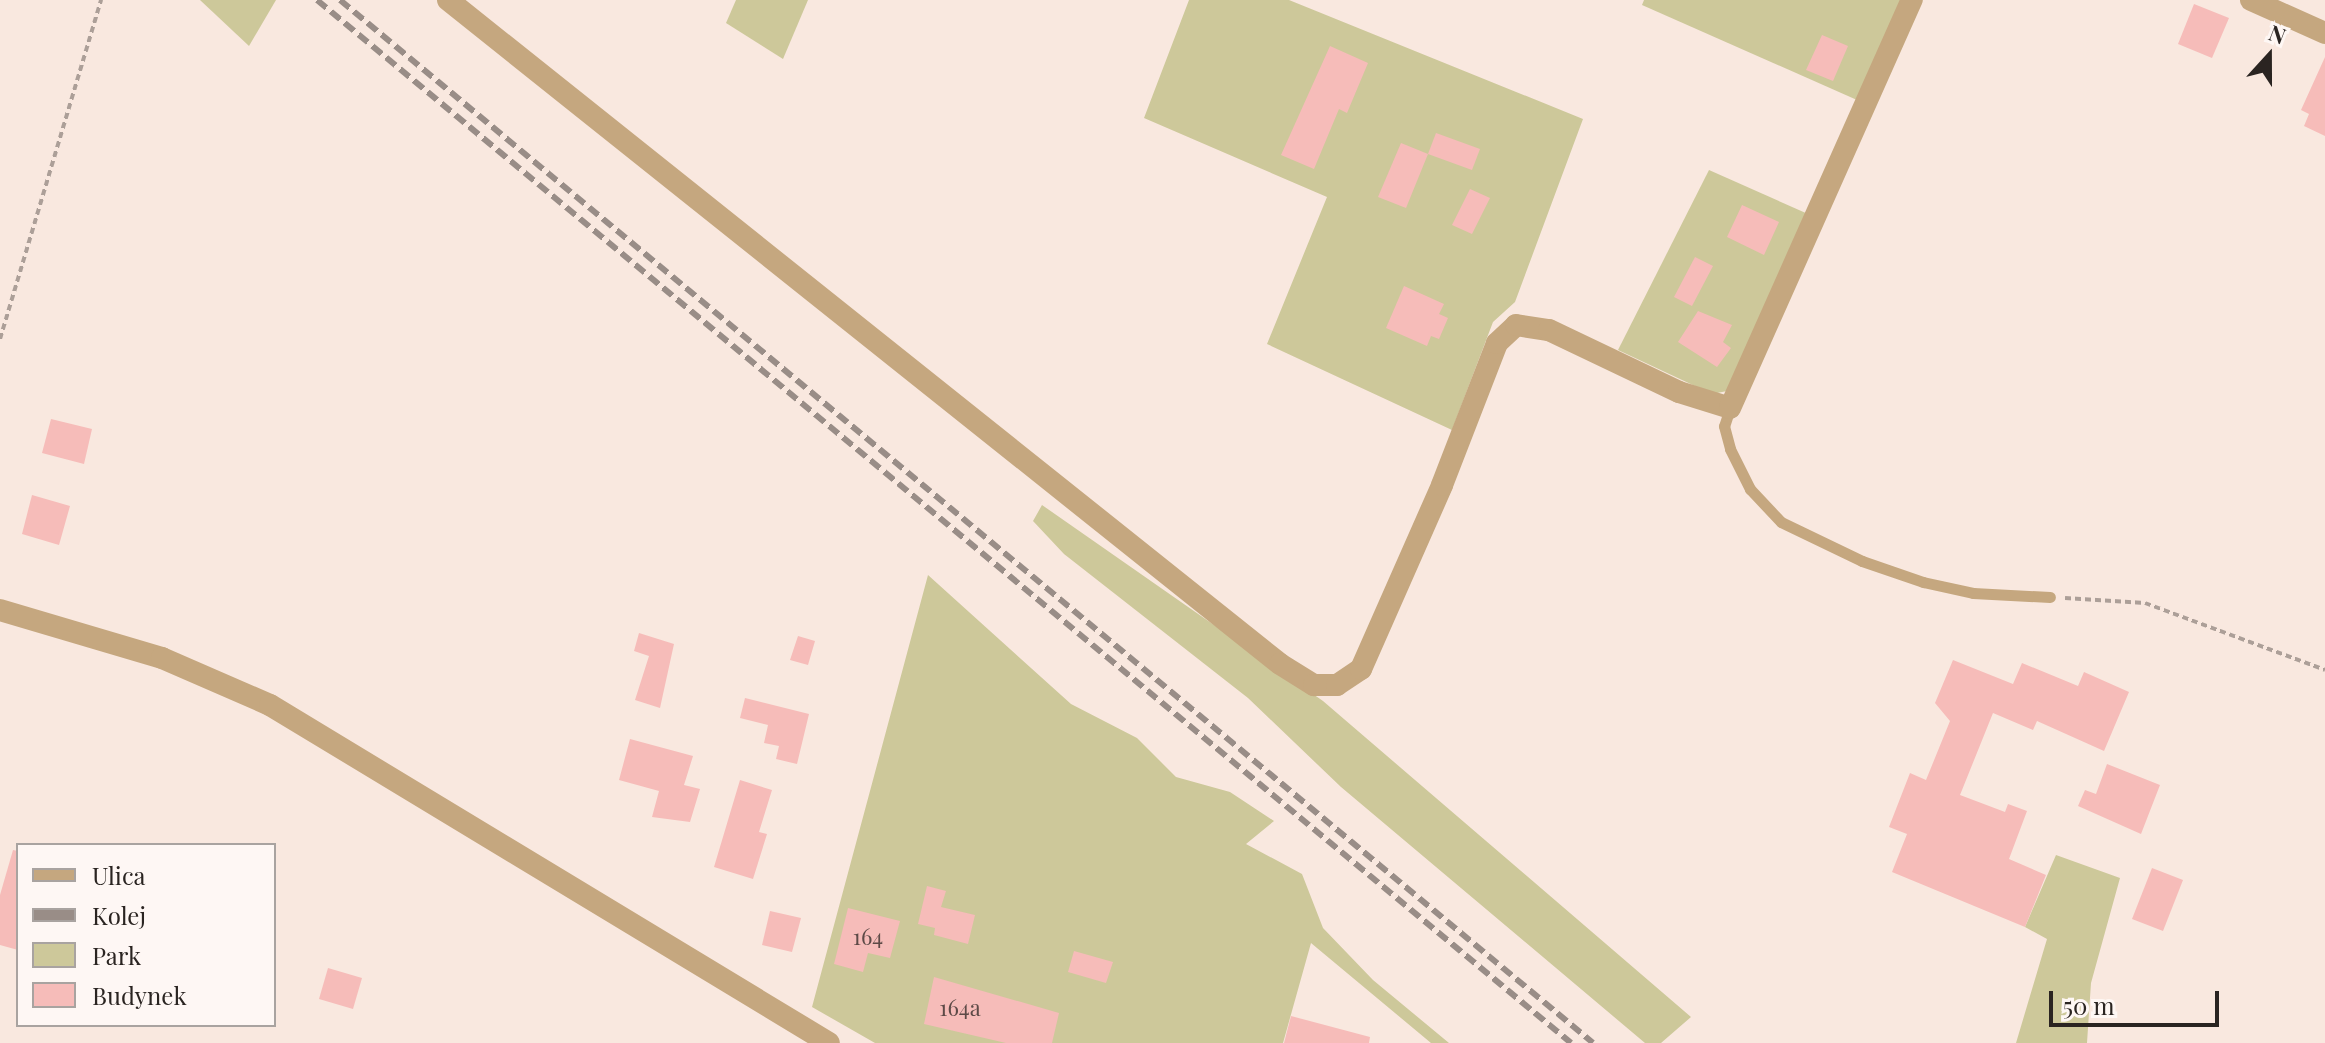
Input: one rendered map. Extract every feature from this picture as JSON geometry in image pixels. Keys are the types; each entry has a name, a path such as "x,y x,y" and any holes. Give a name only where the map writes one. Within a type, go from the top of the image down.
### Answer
{"street":[{"path":"448,0 1280,664 1314,685 1337,685 1361,669 1442,485 1497,343 1516,325 1549,330 1679,392 1730,408 1912,0"},
{"path":"2251,0 2325,33"},
{"path":"0,610 162,658 270,705 829,1043"}],"lane":[{"path":"1730,408 1724,426 1730,449 1750,489 1781,522 1862,561 1923,582 1973,593 2050,597"}],"path":[{"path":"0,339 101,0"},
{"path":"2050,597 2145,603 2325,670"}],"green space":[{"path":"200,0 276,0 249,46"},
{"path":"736,0 808,0 783,59 726,23"},
{"path":"1189,0 1289,0 1583,119 1515,302 1493,322 1452,430 1267,344 1327,197 1144,118"},
{"path":"1644,0 1903,0 1857,100 1642,5"},
{"path":"1709,170 1808,214 1727,391 1712,394 1618,350"},
{"path":"1042,505 1323,701 1691,1017 1661,1043 1645,1043 1341,787 1248,698 1064,554 1033,521"},
{"path":"928,575 1071,704 1137,738 1176,777 1230,792 1274,821 1246,844 1302,874 1323,928 1373,980 1449,1043 1431,1043 1311,943 1283,1043 875,1043 812,1007"},
{"path":"2056,855 2120,878 2091,983 2087,1043 2016,1043 2047,939 2025,927"}],"building":[{"path":"2194,4 2229,18 2212,58 2178,44"},
{"path":"1822,35 1848,46 1833,81 1806,70"},
{"path":"1330,46 1368,63 1347,113 1339,109 1314,169 1281,155"},
{"path":"2325,57 2325,136 2304,126 2309,114 2301,110"},
{"path":"1436,133 1480,149 1472,170 1428,154"},
{"path":"1401,143 1428,154 1406,208 1378,197"},
{"path":"1470,189 1490,198 1472,234 1452,225"},
{"path":"1742,205 1779,222 1764,255 1727,237"},
{"path":"1695,257 1713,266 1692,306 1674,297"},
{"path":"1404,286 1444,304 1439,314 1448,318 1439,339 1431,336 1427,346 1386,328"},
{"path":"1698,311 1732,325 1723,342 1731,348 1717,367 1678,342"},
{"path":"51,419 92,429 84,464 42,453"},
{"path":"32,495 70,506 59,545 22,534"},
{"path":"639,633 674,644 660,708 635,700 649,656 634,651"},
{"path":"798,636 815,641 808,665 790,660"},
{"path":"1953,660 2013,684 2022,663 2078,686 2084,672 2129,692 2104,751 2037,721 2033,730 1993,713 1960,795 2005,812 2008,804 2027,811 2009,859 2046,875 2025,927 1892,872 1907,834 1889,827 1910,773 1926,780 1950,721 1935,703"},
{"path":"745,698 809,714 797,764 776,759 779,746 764,743 768,725 740,718"},
{"path":"630,739 693,756 684,785 700,789 690,822 652,817 659,791 619,780"},
{"path":"2107,764 2160,785 2141,834 2078,806 2085,790 2096,794"},
{"path":"740,780 772,790 759,832 767,834 753,879 714,867"},
{"path":"13,850 16,851 16,949 0,945 0,895"},
{"path":"2152,868 2183,880 2163,931 2132,919"},
{"path":"927,886 946,891 941,907 975,915 968,944 934,935 935,928 918,924"},
{"path":"848,908 900,921 890,958 868,953 863,972 834,964"},
{"path":"770,911 801,918 792,952 762,945"},
{"path":"1074,951 1113,962 1106,983 1068,972"},
{"path":"328,968 362,978 353,1009 319,999"},
{"path":"934,977 1059,1013 1052,1043 1006,1043 924,1024"},
{"path":"1291,1016 1370,1037 1369,1043 1284,1043"}],"railway":[{"path":"317,0 1571,1043"},
{"path":"340,0 1593,1043"}]}
